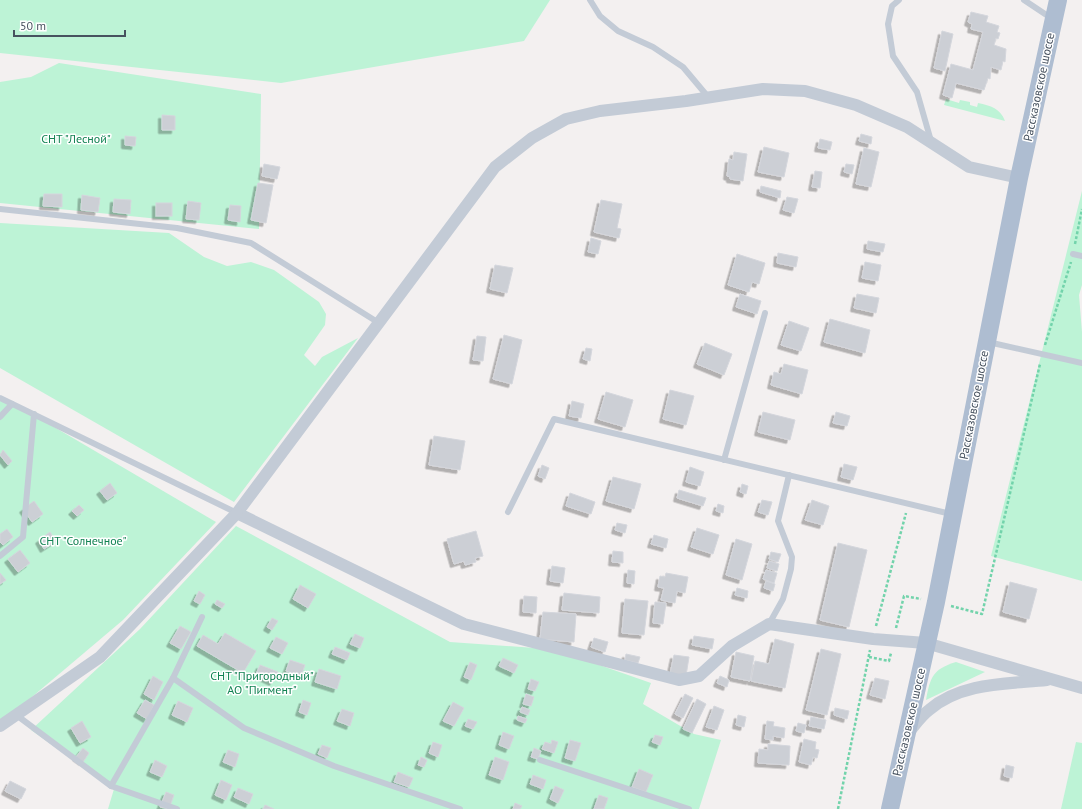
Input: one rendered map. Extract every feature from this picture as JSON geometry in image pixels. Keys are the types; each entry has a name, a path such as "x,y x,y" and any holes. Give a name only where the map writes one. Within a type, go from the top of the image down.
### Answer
{"main road":[{"name":"Рассказовское шоссе","path":"890,809 936,602 1019,178 1058,0"}],"street":[{"path":"0,726 15,714 100,657 237,513 495,167 532,138 566,119 600,111 709,98 764,89 805,91 856,105 907,127 969,167 1019,178"},
{"path":"237,513 464,624 679,680 699,676 732,646 770,624 873,639 926,643 1082,688"},
{"path":"906,735 929,709 949,697 973,688 1055,680"}],"lane":[{"path":"590,0 600,16 618,31 653,47 683,66 709,98"},
{"path":"899,0 892,6 888,24 893,56 918,92 932,143"},
{"path":"1024,0 1054,19"},
{"path":"0,209 178,228 251,243 379,323"},
{"path":"1073,254 1082,256"},
{"path":"724,460 766,313"},
{"path":"986,341 1082,363"},
{"path":"0,398 237,513"},
{"path":"0,417 12,404"},
{"path":"0,556 23,537 34,414"},
{"path":"508,512 554,419 953,515"},
{"path":"770,624 783,599 791,569 792,557 778,521 789,475"},
{"path":"111,786 173,678 202,617"},
{"path":"173,678 244,728 334,766 460,809"},
{"path":"15,714 111,786 177,809"},
{"path":"540,760 689,809"}],"path":[{"path":"869,658 889,661 904,596 936,602 982,614 1042,354 1073,254 1082,209"},
{"path":"838,809 873,639 908,504"}],"green space":[{"path":"0,0 550,0 524,41 281,83 0,53"},
{"name":"СНТ \"Лесной\"","path":"59,63 261,94 259,229 0,203 0,82 31,77"},
{"path":"946,99 959,103 960,100 970,102 970,105 977,107 978,103 991,107 998,110 1005,121 944,105"},
{"path":"1082,191 1082,285 1079,295 1082,332 1082,581 991,556"},
{"path":"0,223 169,233 204,257 227,266 251,262 274,270 319,302 326,314 325,325 304,355 315,366 322,357 358,338 234,502 0,368"},
{"name":"СНТ \"Солнечное\"","path":"0,398 20,407 216,522 123,620 0,724"},
{"name":"СНТ \"Пригородный\" АО \"Пигмент\"","path":"236,526 450,642 535,648 585,660 651,683 643,704 694,734 721,740 699,809 108,809 114,789 31,730 140,629"},
{"path":"956,662 985,672 926,700 929,685 937,671"},
{"path":"1076,742 1082,743 1082,809 1061,809"}],"building":[{"path":"971,12 988,16 986,22 999,26 997,32 1000,33 998,39 996,38 994,45 1006,49 1005,62 1003,61 1001,70 991,67 990,79 988,78 984,90 956,83 952,98 943,95 951,64 973,70 983,32 971,29 972,24 968,22"},
{"path":"942,31 953,34 945,71 934,68"},
{"path":"162,115 175,116 175,130 162,130"},
{"path":"861,134 872,137 871,144 859,141"},
{"path":"125,136 136,137 135,146 125,145"},
{"path":"820,139 832,142 830,150 818,148"},
{"path":"764,147 789,153 784,177 758,172"},
{"path":"864,148 879,152 871,187 856,184"},
{"path":"734,152 747,154 743,181 730,179 730,177 727,176 729,159 733,160"},
{"path":"264,164 280,167 277,179 262,176"},
{"path":"846,164 854,165 852,174 844,172"},
{"path":"815,171 822,172 820,188 812,187"},
{"path":"258,183 273,185 266,223 251,220"},
{"path":"761,186 781,191 780,198 760,192"},
{"path":"44,194 62,194 62,207 43,206"},
{"path":"82,195 100,198 98,212 81,210"},
{"path":"787,197 798,199 794,213 783,210"},
{"path":"114,199 131,200 130,214 113,212"},
{"path":"601,200 622,204 617,228 621,229 619,238 594,232"},
{"path":"188,201 201,203 199,220 186,219"},
{"path":"156,203 172,203 172,216 156,216"},
{"path":"230,205 241,206 240,222 228,220"},
{"path":"591,238 601,241 598,254 588,252"},
{"path":"868,241 885,244 883,252 867,249"},
{"path":"778,253 798,257 796,267 777,263"},
{"path":"737,254 765,263 759,284 752,282 749,292 728,285"},
{"path":"865,262 881,265 878,281 862,278"},
{"path":"495,265 513,268 507,293 490,289"},
{"path":"740,294 761,301 757,314 736,307"},
{"path":"857,294 879,298 876,313 854,308"},
{"path":"830,319 870,330 865,353 824,342"},
{"path":"789,321 809,328 801,351 781,345"},
{"path":"504,335 522,340 512,384 493,379"},
{"path":"477,336 486,337 483,361 473,360"},
{"path":"705,343 732,354 724,375 697,364"},
{"path":"586,348 592,349 590,361 583,359"},
{"path":"784,364 808,370 802,394 771,385 774,372 781,374"},
{"path":"670,390 694,396 686,425 663,419"},
{"path":"606,392 633,400 625,427 598,419"},
{"path":"572,401 584,404 581,418 569,416"},
{"path":"763,412 795,420 790,440 758,432"},
{"path":"836,412 850,416 847,426 833,423"},
{"path":"434,436 465,441 460,470 429,465"},
{"path":"3,450 12,461 8,465 0,455"},
{"path":"844,464 857,467 853,480 841,477"},
{"path":"542,465 549,468 545,479 538,476"},
{"path":"690,467 704,472 700,486 686,482"},
{"path":"613,477 641,484 634,509 606,501"},
{"path":"110,483 117,493 107,500 100,491"},
{"path":"742,484 748,486 746,494 740,492"},
{"path":"679,490 706,498 703,506 677,498"},
{"path":"570,493 595,502 591,514 566,506"},
{"path":"762,500 772,502 768,515 758,512"},
{"path":"812,500 829,506 823,525 805,520"},
{"path":"34,501 43,514 32,522 23,509"},
{"path":"718,504 724,506 723,513 716,511"},
{"path":"79,505 84,510 77,516 72,511"},
{"path":"617,523 627,525 625,533 615,530"},
{"path":"697,528 719,535 713,554 691,547"},
{"path":"7,529 13,537 3,545 0,542 0,534"},
{"path":"476,531 483,556 475,558 476,562 465,565 464,561 454,564 447,539"},
{"path":"50,532 56,541 44,549 39,540"},
{"path":"654,535 668,539 666,548 651,544"},
{"path":"736,539 752,544 742,580 726,575"},
{"path":"838,543 867,550 849,627 820,620"},
{"path":"20,550 30,563 18,572 8,559"},
{"path":"613,551 623,552 623,563 612,562"},
{"path":"771,552 781,554 778,562 769,559"},
{"path":"769,561 779,564 777,571 767,568"},
{"path":"552,566 565,568 563,583 550,581"},
{"path":"628,570 635,571 634,584 627,583"},
{"path":"766,570 777,573 774,583 763,579"},
{"path":"0,573 6,580 0,584"},
{"path":"666,573 688,577 685,593 677,591 675,603 661,600 664,588 658,587 660,576 665,577"},
{"path":"766,581 775,584 773,591 764,588"},
{"path":"1010,582 1037,589 1029,619 1003,612"},
{"path":"300,585 316,594 308,608 293,599"},
{"path":"737,588 748,591 747,598 735,595"},
{"path":"199,591 205,595 200,604 194,601"},
{"path":"564,593 600,597 599,613 562,610"},
{"path":"524,596 537,597 536,613 523,612"},
{"path":"625,599 648,601 644,635 622,633"},
{"path":"217,600 225,604 222,608 215,604"},
{"path":"655,602 666,603 663,624 653,623"},
{"path":"543,612 576,614 574,642 540,639"},
{"path":"272,618 278,621 272,630 267,627"},
{"path":"180,626 191,632 181,649 170,643"},
{"path":"225,633 256,651 243,673 197,646 203,635 218,644"},
{"path":"355,634 364,638 360,648 350,644"},
{"path":"694,636 714,639 712,649 692,645"},
{"path":"276,637 288,643 282,654 270,648"},
{"path":"594,638 608,642 605,652 591,647"},
{"path":"775,639 794,644 785,688 751,681 755,661 769,664"},
{"path":"335,647 350,653 347,660 332,654"},
{"path":"821,649 841,654 827,715 806,710"},
{"path":"736,652 754,656 750,681 731,677"},
{"path":"626,654 640,657 638,663 625,660"},
{"path":"674,655 689,657 686,676 670,674"},
{"path":"503,658 518,665 514,673 499,666"},
{"path":"290,660 305,665 301,676 286,671"},
{"path":"470,662 477,665 471,680 464,677"},
{"path":"260,665 278,672 273,682 256,674"},
{"path":"319,669 341,676 337,689 315,682"},
{"path":"153,676 163,682 154,700 144,694"},
{"path":"720,676 729,680 727,687 717,683"},
{"path":"875,678 889,681 885,699 870,695"},
{"path":"531,679 539,682 535,691 528,689"},
{"path":"526,694 534,697 531,706 523,704"},
{"path":"685,694 693,698 683,718 675,714"},
{"path":"697,699 706,704 692,733 683,729"},
{"path":"145,700 154,705 147,719 137,713"},
{"path":"303,700 311,703 307,715 299,712"},
{"path":"178,701 193,708 187,722 172,715"},
{"path":"453,702 464,708 454,726 443,721"},
{"path":"714,706 724,710 717,730 706,727"},
{"path":"522,707 530,710 528,715 520,712"},
{"path":"835,708 849,711 847,719 834,715"},
{"path":"342,709 354,713 350,726 337,721"},
{"path":"738,715 746,717 744,727 736,725"},
{"path":"518,716 527,719 525,723 517,720"},
{"path":"811,717 826,720 824,729 809,726"},
{"path":"468,719 477,722 473,729 465,726"},
{"path":"82,721 91,737 80,743 71,728"},
{"path":"767,721 774,722 773,726 785,728 784,738 773,736 773,740 765,739"},
{"path":"798,723 806,725 804,733 796,731"},
{"path":"503,732 514,736 509,749 499,745"},
{"path":"655,735 663,737 660,745 652,742"},
{"path":"804,739 816,742 815,749 819,750 817,758 813,757 811,765 799,762"},
{"path":"552,740 558,742 554,753 542,749 545,742 551,744"},
{"path":"570,740 581,743 575,761 565,758"},
{"path":"433,742 442,745 438,757 429,753"},
{"path":"768,744 790,746 789,765 758,763 759,749 768,750"},
{"path":"322,745 331,748 327,758 318,754"},
{"path":"83,748 89,753 83,762 76,757"},
{"path":"534,748 541,751 538,759 531,757"},
{"path":"228,750 239,754 235,767 223,762"},
{"path":"421,757 427,760 424,767 418,765"},
{"path":"495,757 509,762 503,780 489,775"},
{"path":"155,760 167,766 162,777 150,772"},
{"path":"1006,765 1014,767 1012,778 1004,776"},
{"path":"639,769 653,775 646,792 632,787"},
{"path":"398,772 413,778 409,787 394,782"},
{"path":"533,775 546,780 543,789 530,784"},
{"path":"221,780 232,785 226,800 215,795"},
{"path":"10,781 26,789 21,799 5,791"},
{"path":"555,786 564,790 558,803 550,799"},
{"path":"238,788 253,794 249,804 234,797"},
{"path":"166,792 174,795 169,809 160,807"},
{"path":"599,795 608,798 604,809 594,809"},
{"path":"515,803 522,806 520,809 513,809"},
{"path":"265,805 274,809 263,809"}]}
